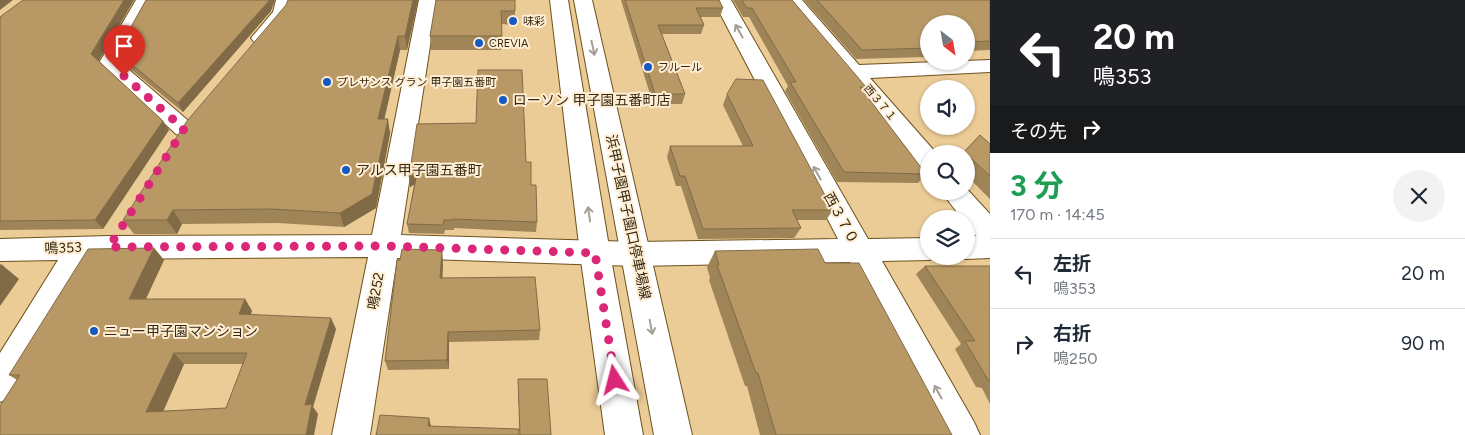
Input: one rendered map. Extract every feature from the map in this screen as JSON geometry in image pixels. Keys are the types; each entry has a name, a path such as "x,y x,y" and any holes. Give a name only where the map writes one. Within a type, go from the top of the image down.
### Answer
{"street":[{"path":"146,0 109,63 184,130"},
{"path":"246,57 282,13 285,0"},
{"name":"鳴252","path":"351,435 428,0"},
{"path":"559,0 595,253 624,435"},
{"name":"浜甲子園甲子園口停車場線","path":"583,0 672,435"},
{"name":"西３７０","path":"722,0 962,435"},
{"name":"西３７１","path":"792,0 920,150"},
{"path":"853,72 990,66"},
{"path":"962,200 990,233"},
{"path":"0,385 95,247 125,222"},
{"name":"鳴353","path":"0,250 95,247 385,246 636,254 920,249"},
{"path":"975,248 990,248"}],"building":[{"path":"23,0 124,0 91,54 163,121 95,220 0,221 0,17"},
{"path":"146,0 269,0 178,103 117,52"},
{"path":"288,0 413,0 405,36 398,36 378,119 388,119 372,194 340,213 271,209 173,210 167,220 123,220 187,121 286,5"},
{"path":"436,0 515,0 515,11 501,11 502,36 430,36"},
{"path":"625,0 719,0 723,8 696,8 704,25 658,25 685,94 655,94"},
{"path":"742,0 792,0 866,87 860,87 920,166 920,174 844,172 790,82 796,82 752,8 747,8"},
{"path":"817,0 990,0 990,41 975,42 975,15 920,15 920,48 862,50"},
{"path":"478,70 522,70 526,162 531,162 531,185 536,185 537,222 453,219 444,220 443,225 407,224 417,173 409,177 417,124 476,123"},
{"path":"736,79 763,80 833,210 792,210 801,228 703,229 685,176 680,176 670,146 753,146 727,94"},
{"path":"980,135 990,144 990,176 975,162 975,145 971,145"},
{"path":"154,248 129,299 245,299 239,314 331,318 305,405 312,404 306,435 0,435 0,406 20,375 9,375 88,249","holes":["174,353 247,353 226,408 146,412"]},
{"path":"402,249 442,250 440,278 535,277 540,330 448,332 447,360 385,361 397,260 400,260"},
{"path":"818,249 825,263 859,263 952,435 776,435 758,373 756,373 717,265 719,265 715,251"},
{"path":"925,266 990,266 990,380 988,380 965,341 975,341"},
{"path":"518,379 547,379 551,435 520,435"},
{"path":"380,415 429,418 428,426 519,429 519,435 376,435"}],"place":[{"name":"味彩","path":"513,21"},
{"name":"CREVIA","path":"479,43"},
{"name":"フルール","path":"648,67"},
{"name":"プレサンス グラン 甲子園五番町","path":"327,82"},
{"name":"ローソン 甲子園五番町店","path":"503,100"},
{"name":"アルス甲子園五番町","path":"346,170"},
{"name":"ニュー甲子園マンション","path":"94,331"}],"route":[{"path":"124,76 184,129 109,247 385,246 595,253 615,380"}]}
